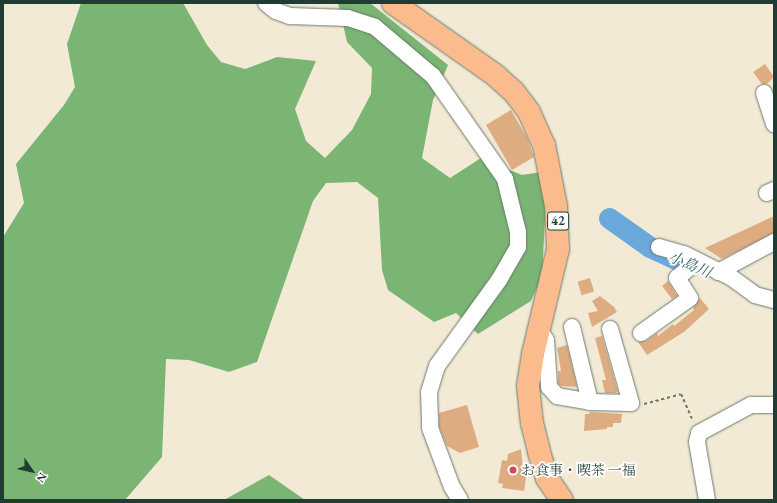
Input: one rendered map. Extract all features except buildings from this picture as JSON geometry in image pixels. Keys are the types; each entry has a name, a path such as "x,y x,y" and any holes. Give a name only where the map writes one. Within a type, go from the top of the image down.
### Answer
{"highway":[{"name":"42","path":"393,3 495,75 514,92 538,130 549,160 558,234 556,265 539,329 530,371 532,423 547,478 562,500"}],"street":[{"path":"266,3 276,11 290,9 348,18 375,27 433,76 494,160 508,187 520,239 518,247 499,280 437,366 429,392 430,428 452,487 460,500"},
{"path":"764,93 774,124"},
{"path":"718,272 774,242"},
{"path":"659,247 684,254 697,262 739,281 755,296 774,300"},
{"path":"640,333 690,298 677,278 697,262"},
{"path":"572,327 590,402"},
{"path":"539,329 546,340 548,384 551,391 556,396 590,402 631,403 610,329"},
{"path":"707,500 697,442 699,432 751,405 774,405"}],"path":[{"path":"631,403 638,405 681,394 699,432"}],"green space":[{"path":"81,3 183,3 207,45 221,62 245,69 277,57 316,61 295,109 306,141 325,158 352,130 371,94 372,68 347,42 338,3 370,3 448,65 433,100 422,158 450,178 481,158 522,175 541,172 546,199 542,277 531,301 478,334 456,313 434,322 388,290 382,270 378,198 357,182 326,183 313,201 257,362 229,372 189,360 166,359 162,457 125,500 3,500 3,237 24,203 16,164 64,105 75,87 67,44"},
{"path":"269,475 305,500 224,500"}],"waterway":[{"name":"小島川","path":"609,218 650,247 676,259"}],"place":[{"name":"お食事・喫茶 一福","path":"513,470"}]}
